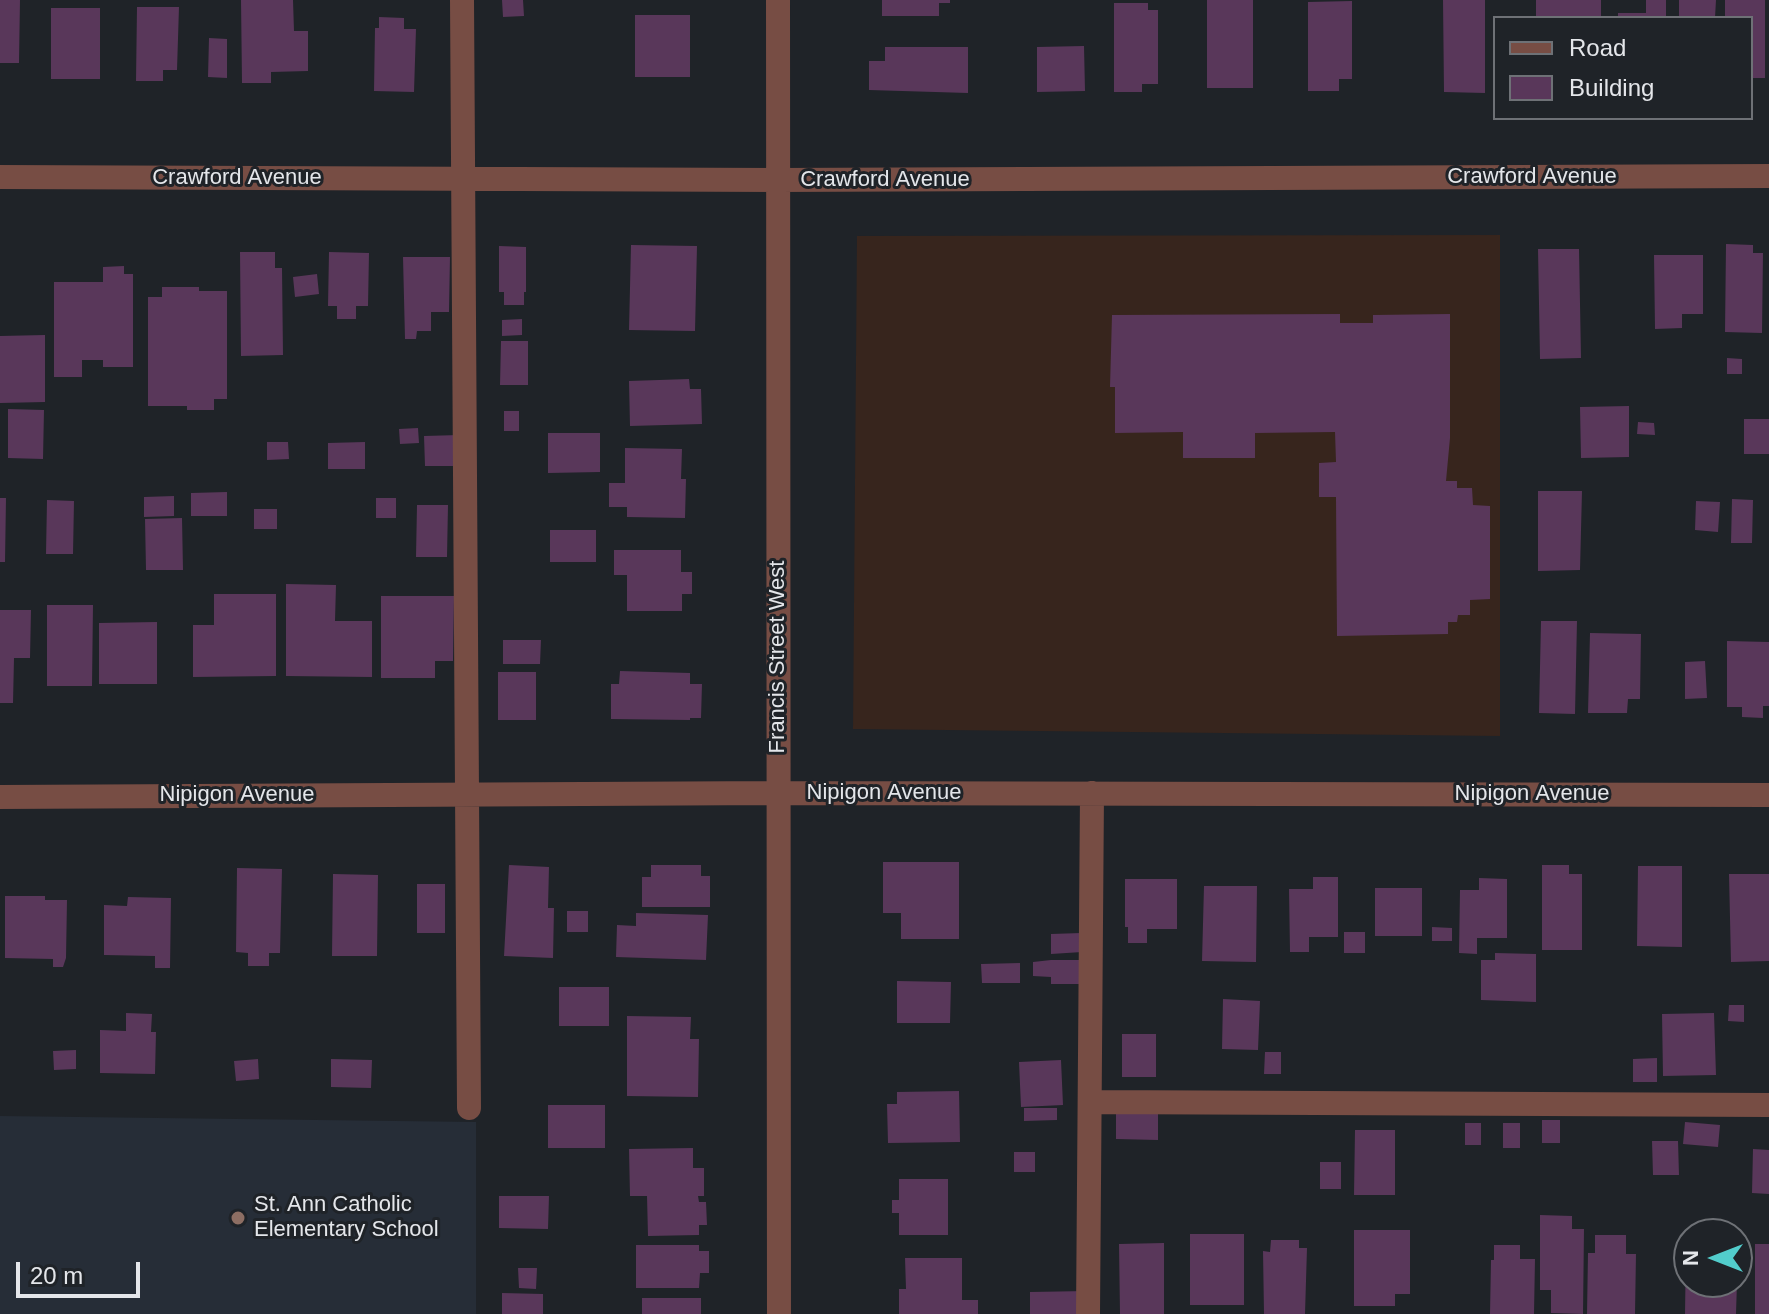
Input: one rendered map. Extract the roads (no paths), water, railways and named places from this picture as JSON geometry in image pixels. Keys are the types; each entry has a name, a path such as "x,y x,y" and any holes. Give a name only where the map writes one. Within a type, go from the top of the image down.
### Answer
{"street":[{"path":"462,0 469,1108"},
{"name":"Francis Street West","path":"778,0 779,1314"},
{"name":"Crawford Avenue","path":"0,177 777,180 1769,176"},
{"name":"Nipigon Avenue","path":"0,797 778,793 1769,795"},
{"path":"1088,1314 1092,793"},
{"path":"1090,1102 1769,1105"}],"place":[{"name":"St. Ann Catholic Elementary School","path":"238,1218"}]}
